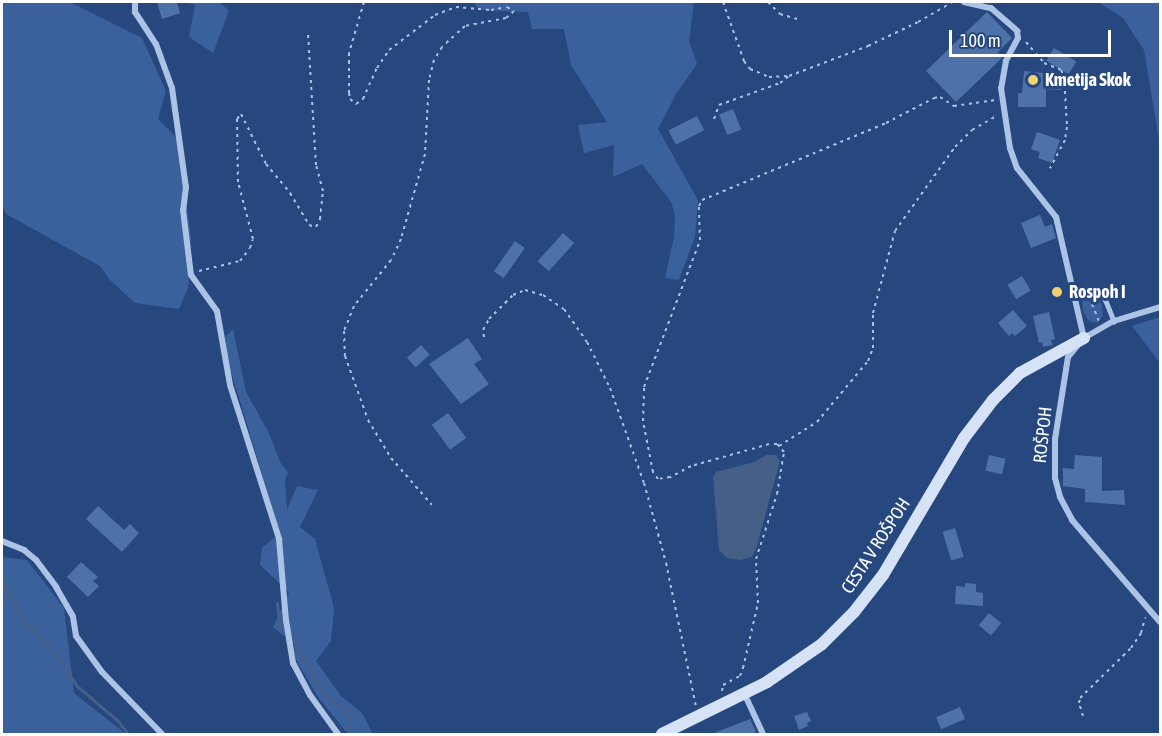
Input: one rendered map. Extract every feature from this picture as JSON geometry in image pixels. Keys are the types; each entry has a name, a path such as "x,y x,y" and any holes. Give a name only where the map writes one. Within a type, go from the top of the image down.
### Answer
{"street":[{"path":"135,2 135,12 156,44 172,88 186,186 183,210 191,275 217,311 230,385 279,539 286,620 293,663 310,695 338,735"},
{"path":"964,2 991,8 1010,24 1018,38 1006,61 1001,98 1003,113 1017,168 1056,217 1084,338 1114,321 1161,307"},
{"name":"ROŠPOH","path":"1084,338 1068,357 1055,439 1054,478 1060,497 1072,520 1161,622"},
{"name":"CESTA V ROŠPOH","path":"662,735 767,682 822,644 854,612 883,575 964,438 993,400 1020,373 1084,338"},
{"path":"2,541 24,550 36,560 56,587 73,617 76,636 102,672 162,735"},
{"path":"743,693 763,735"}],"lane":[{"path":"1073,293 1086,288 1099,292 1106,301 1114,321"}],"path":[{"path":"364,2 348,60 350,99 356,104 363,99 377,68 389,50 435,15 456,7 491,10 507,7 514,11 506,18 465,26 451,38 434,60 429,80 425,154 401,239 391,260 354,306 344,331 345,356 368,420 391,458 432,505"},
{"path":"723,2 738,50 750,69 769,77 789,76"},
{"path":"768,2 780,14 797,19"},
{"path":"714,119 719,105 780,83 789,76 885,39 952,2"},
{"path":"191,275 240,261 253,240 238,182 237,119 241,114 266,164 290,193 309,225 316,227 320,219 323,191 316,165 308,33"},
{"path":"1018,38 1031,47 1044,63 1063,72 1067,127 1065,140 1050,168"},
{"path":"724,704 723,685 740,675 743,668 758,603 756,559 784,462 784,452 773,443 691,466 664,478 655,477 653,472 643,421 644,387 700,240 699,206 702,200 886,123 934,98 940,97 954,106 1001,98"},
{"path":"779,446 817,422 868,361 873,348 873,313 895,231 955,147 972,130 1003,113"},
{"path":"484,337 483,330 489,319 513,295 525,290 543,295 564,309 587,342 610,388 644,483 685,644 697,718"},
{"path":"1092,304 1103,327"},
{"path":"1083,716 1080,698 1137,641 1144,624 1145,603"}],"shaded area":[{"path":"2,2 70,2 142,38 166,91 158,119 177,138 191,237 188,288 179,309 135,303 110,280 100,266 6,214 2,206"},
{"path":"185,2 219,2 229,11 213,53 189,37 195,5"},
{"path":"474,2 694,2 689,41 697,64 676,94 658,129 698,200 695,237 679,280 665,278 674,237 675,215 671,202 642,164 613,177 614,145 584,153 578,125 607,122 571,65 564,29 532,29 528,12 479,10"},
{"path":"1098,2 1160,2 1159,140 1144,50 1123,18"},
{"path":"1088,293 1096,295 1102,305 1103,316 1097,323 1089,321 1083,311 1082,300"},
{"path":"1160,317 1160,363 1132,326"},
{"path":"233,329 246,392 269,433 280,462 288,472 285,480 287,510 297,486 318,490 300,527 315,539 334,608 331,641 316,661 341,696 362,713 373,734 348,734 318,697 295,658 294,644 273,627 289,592 260,565 262,548 280,533 228,362 225,337"},
{"path":"767,455 776,455 780,461 756,549 752,557 740,560 727,558 719,550 713,477 716,472 754,462"},
{"path":"2,557 27,560 64,608 74,693 126,734 2,734"}],"building":[{"path":"157,2 177,2 180,13 162,19"},
{"path":"987,12 1012,38 998,52 1002,58 956,102 926,71"},
{"path":"1054,48 1076,61 1069,74 1046,61"},
{"path":"1024,71 1062,75 1061,90 1046,89 1046,107 1018,107 1018,93 1022,93"},
{"path":"733,109 741,129 727,135 719,115"},
{"path":"697,116 704,130 676,145 668,131"},
{"path":"1037,132 1060,140 1052,163 1038,158 1040,152 1031,149"},
{"path":"1040,215 1045,227 1052,224 1056,238 1031,248 1021,223"},
{"path":"563,233 574,243 549,271 538,261"},
{"path":"515,241 525,248 504,278 494,271"},
{"path":"1022,276 1031,291 1016,299 1007,285"},
{"path":"1013,310 1027,326 1015,336 1012,333 1009,336 998,323"},
{"path":"1049,312 1055,339 1051,340 1053,345 1043,347 1042,342 1039,343 1033,316"},
{"path":"468,338 482,359 474,364 489,384 461,404 429,364"},
{"path":"421,345 430,355 416,367 407,358"},
{"path":"448,413 466,438 450,450 432,425"},
{"path":"989,455 1006,459 1002,474 985,471"},
{"path":"1075,455 1102,457 1102,491 1124,490 1125,505 1085,502 1085,489 1063,486 1063,468 1074,469"},
{"path":"98,506 124,530 130,524 139,533 122,552 86,519"},
{"path":"955,528 964,557 951,560 943,532"},
{"path":"81,562 98,577 93,581 99,586 88,597 67,577"},
{"path":"965,583 976,584 976,592 983,593 983,606 955,604 956,586 965,587"},
{"path":"989,613 1001,623 991,636 979,625"},
{"path":"960,707 965,719 941,729 936,717"},
{"path":"807,712 811,721 807,723 808,726 799,730 794,716"},
{"path":"750,719 756,732 747,735 709,735"}],"waterway":[{"path":"2,582 26,623 49,646 77,686 118,721 128,734"},
{"path":"277,603 280,630"},
{"path":"293,637 323,694 350,715 350,734"}],"place":[{"name":"Kmetija Skok","path":"1033,80"},
{"name":"Rospoh I","path":"1057,292"}]}
